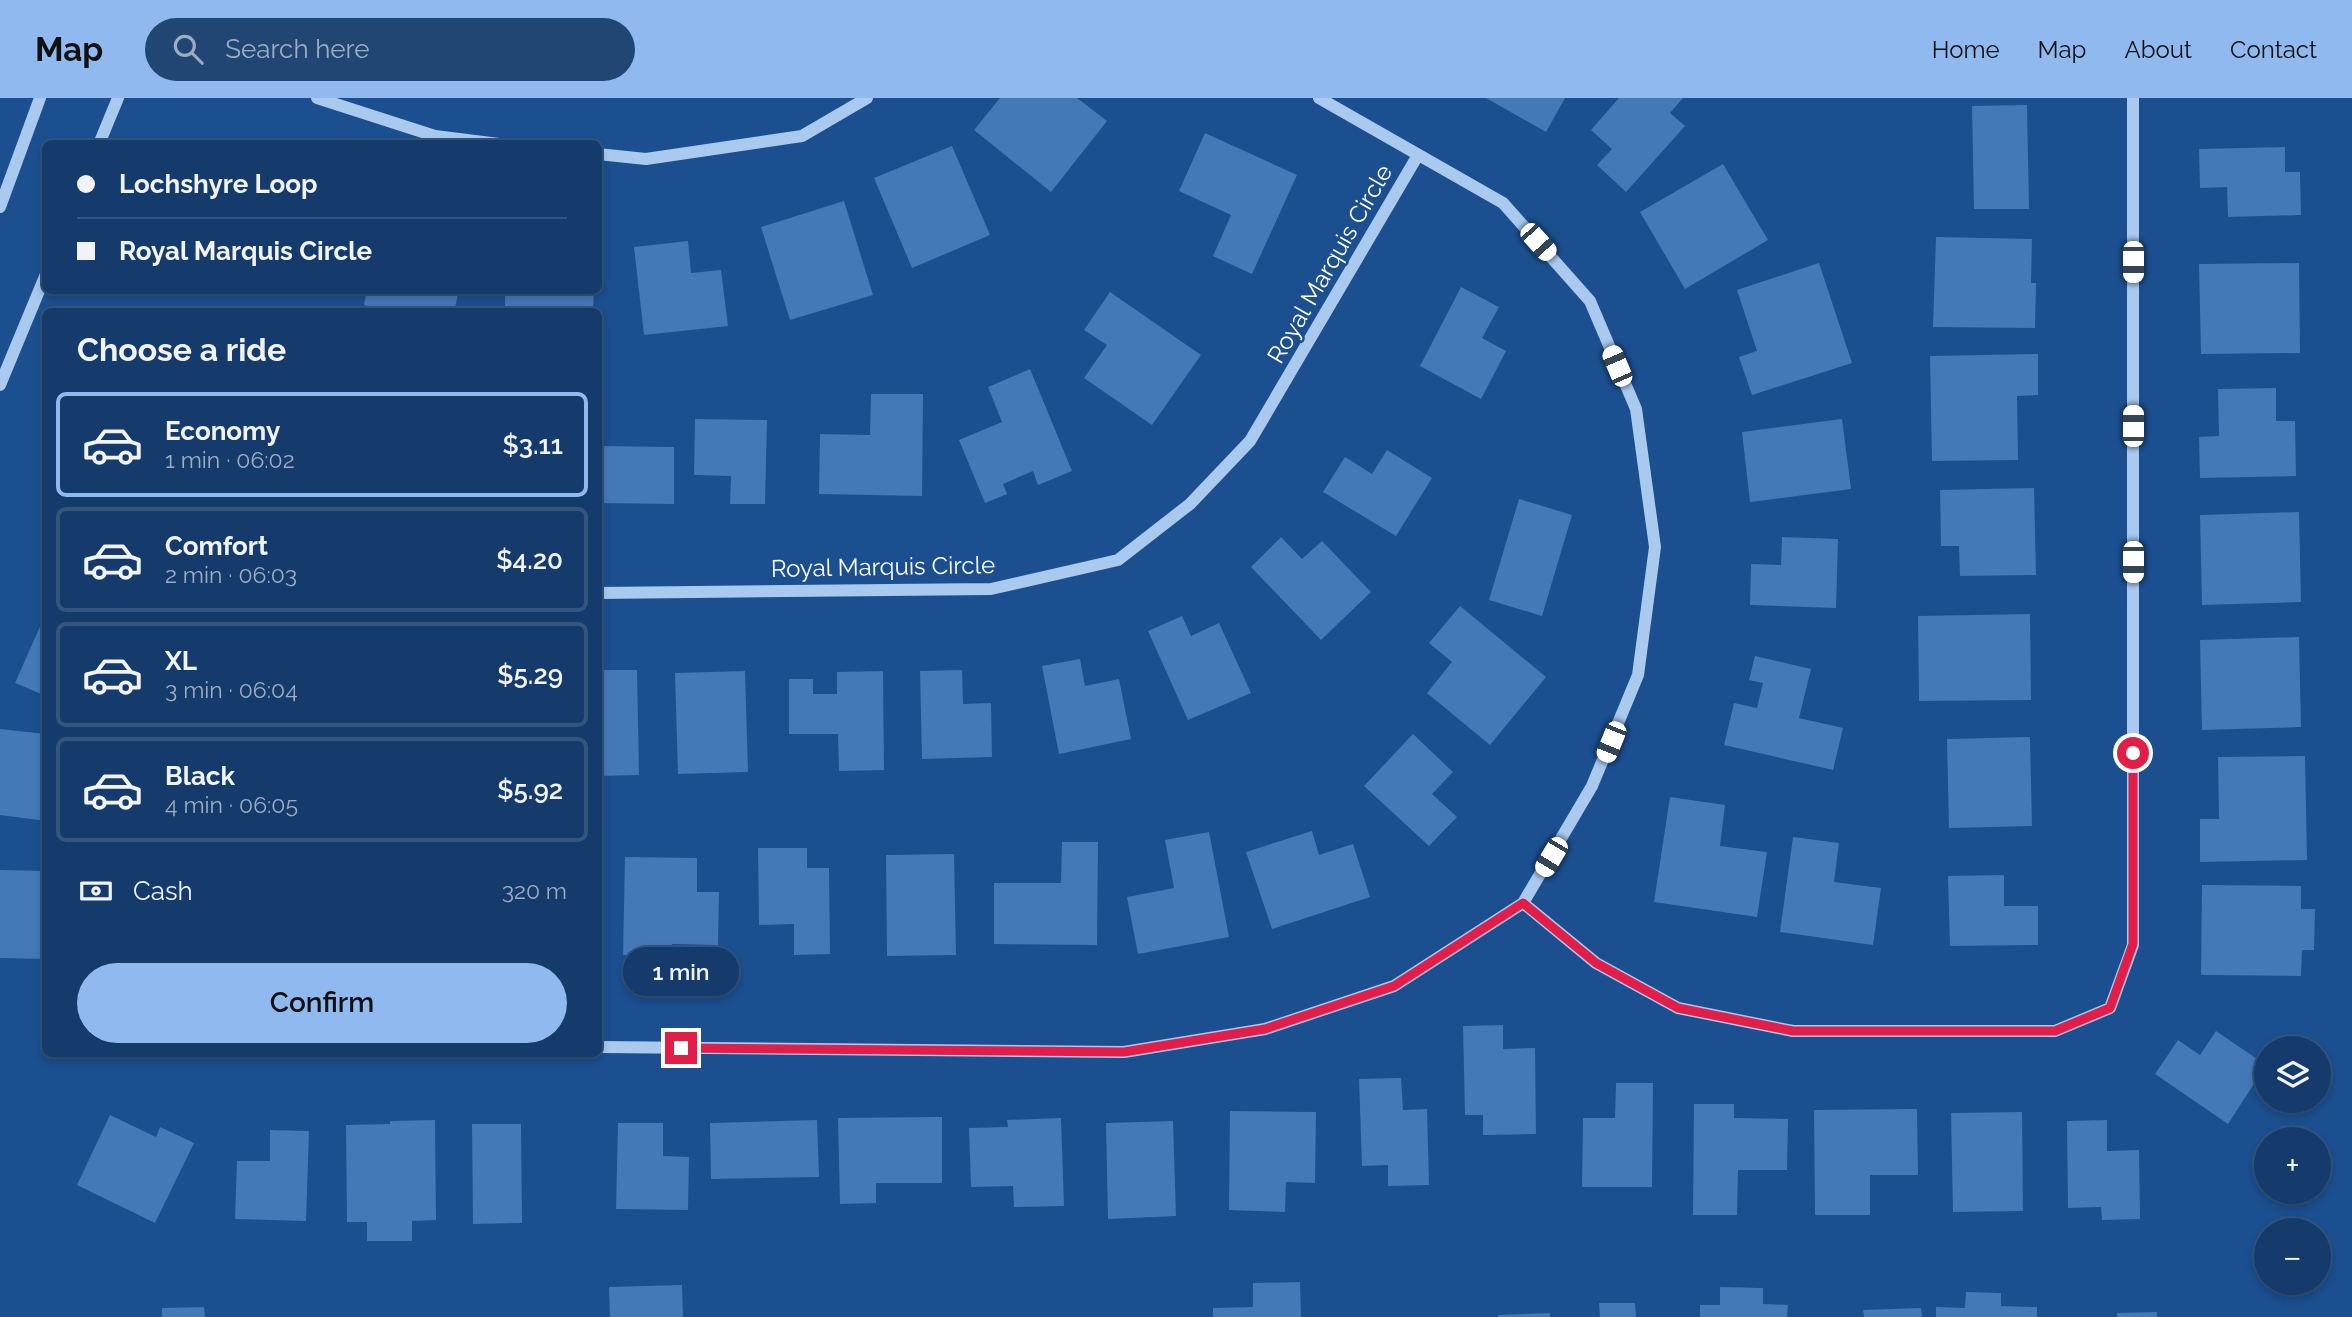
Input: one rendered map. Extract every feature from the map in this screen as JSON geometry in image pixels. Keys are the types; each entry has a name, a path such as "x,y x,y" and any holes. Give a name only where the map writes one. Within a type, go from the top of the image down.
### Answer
{"street":[{"path":"0,208 40,98"},
{"path":"101,140 118,98"},
{"path":"317,98 435,136 467,140"},
{"path":"602,154 646,159 802,136 867,98"},
{"name":"Royal Marquis Circle","path":"602,1047 1124,1052 1265,1029 1394,986 1523,903 1592,786 1638,675 1656,547 1636,409 1590,301 1503,203 1319,98"},
{"path":"1523,903 1596,963 1678,1008 1793,1031 2055,1031 2110,1008 2133,944 2133,98"},
{"name":"Royal Marquis Circle","path":"602,593 991,589 1118,561 1190,503 1250,440 1418,155"},
{"path":"0,385 42,284"}],"building":[{"path":"1000,98 1077,98 1107,121 1051,192 974,130"},
{"path":"1486,98 1565,98 1546,132"},
{"path":"1619,98 1683,98 1670,113 1685,126 1626,192 1597,165 1612,149 1591,130"},
{"path":"2027,105 2029,209 1974,209 1972,106"},
{"path":"1205,133 1297,175 1252,274 1213,256 1231,215 1179,191"},
{"path":"952,146 990,235 912,268 874,178"},
{"path":"2285,147 2285,172 2300,172 2301,215 2228,217 2227,187 2200,188 2199,149"},
{"path":"1723,164 1768,240 1685,289 1640,212"},
{"path":"844,201 873,295 790,320 761,227"},
{"path":"1936,237 2032,239 2031,283 2036,283 2035,328 1933,327"},
{"path":"688,241 691,273 721,270 728,326 644,335 634,247"},
{"path":"1819,263 1852,363 1752,395 1739,357 1757,351 1737,290"},
{"path":"2299,263 2300,353 2201,354 2199,264"},
{"path":"1461,287 1499,307 1482,338 1506,351 1481,399 1420,366"},
{"path":"1110,292 1201,355 1152,425 1084,378 1107,345 1084,330"},
{"path":"366,294 458,294 455,308 376,308 364,305"},
{"path":"505,294 594,294 593,308 505,308"},
{"path":"2038,354 2038,395 2017,396 2018,460 1932,461 1930,356"},
{"path":"1030,369 1072,471 1038,485 1033,471 1003,484 1007,494 985,503 959,440 1002,422 988,387"},
{"path":"2276,388 2276,421 2295,421 2296,476 2200,478 2199,437 2219,436 2218,389"},
{"path":"871,394 923,394 922,496 819,494 820,434 870,435"},
{"path":"695,419 767,420 765,504 730,504 731,476 694,475"},
{"path":"1842,419 1851,489 1750,502 1742,432"},
{"path":"602,446 674,447 674,504 602,503"},
{"path":"1387,450 1432,478 1396,536 1323,492 1345,457 1372,474"},
{"path":"2034,488 2036,575 1960,576 1959,546 1941,546 1940,490"},
{"path":"1519,499 1572,515 1542,616 1489,600"},
{"path":"2299,512 2301,602 2202,605 2200,515"},
{"path":"1281,537 1302,559 1322,541 1371,592 1321,640 1251,567"},
{"path":"1782,537 1838,539 1836,608 1750,605 1751,564 1781,565"},
{"path":"1460,606 1546,677 1490,745 1427,693 1452,662 1429,643"},
{"path":"2030,614 2031,700 1919,701 1918,616"},
{"path":"1182,616 1191,636 1219,623 1251,693 1188,720 1148,631"},
{"path":"42,622 42,694 15,683"},
{"path":"2299,637 2301,727 2202,730 2200,640"},
{"path":"1755,656 1811,669 1799,718 1843,728 1833,770 1724,745 1734,703 1757,708 1763,683 1749,680"},
{"path":"1080,659 1085,686 1119,679 1131,739 1059,754 1042,666"},
{"path":"602,670 637,670 639,775 602,776"},
{"path":"962,670 963,704 991,703 992,757 922,759 920,671"},
{"path":"745,671 748,772 678,774 675,673"},
{"path":"883,671 884,770 839,771 838,734 789,734 789,679 813,679 813,694 837,694 837,672"},
{"path":"0,729 42,734 42,820 0,815"},
{"path":"1413,734 1453,772 1432,794 1457,817 1429,846 1364,786"},
{"path":"2030,737 2032,826 1949,828 1947,739"},
{"path":"2305,756 2307,860 2200,862 2200,819 2219,819 2218,757"},
{"path":"1670,797 1725,805 1720,846 1767,852 1757,917 1654,902"},
{"path":"1312,831 1319,855 1353,844 1370,897 1272,929 1246,852"},
{"path":"1209,832 1229,937 1138,954 1127,897 1174,888 1165,840"},
{"path":"1793,837 1839,843 1834,882 1881,888 1873,945 1780,932"},
{"path":"1062,842 1098,842 1097,945 994,944 994,883 1061,883"},
{"path":"758,848 807,848 807,868 829,868 830,954 794,955 794,924 759,925"},
{"path":"954,854 956,955 887,956 886,855"},
{"path":"625,857 697,858 697,892 719,892 718,945 672,944 672,956 623,955"},
{"path":"0,870 42,871 42,959 0,958"},
{"path":"2004,875 2004,906 2038,906 2038,945 1950,946 1948,876"},
{"path":"2202,885 2301,886 2301,909 2315,909 2314,950 2302,950 2301,976 2201,975"},
{"path":"1503,1025 1503,1049 1535,1048 1536,1134 1483,1135 1483,1115 1465,1115 1463,1026"},
{"path":"2216,1031 2254,1057 2254,1084 2228,1124 2155,1074 2178,1040 2200,1055"},
{"path":"1401,1078 1403,1110 1427,1109 1429,1185 1388,1186 1388,1165 1362,1166 1359,1079"},
{"path":"1616,1083 1653,1083 1652,1187 1582,1187 1583,1118 1615,1118"},
{"path":"1694,1104 1734,1104 1734,1118 1788,1119 1787,1170 1738,1170 1737,1215 1693,1215"},
{"path":"1917,1109 1918,1175 1870,1175 1870,1215 1815,1215 1814,1110"},
{"path":"1230,1111 1316,1112 1315,1183 1286,1182 1285,1212 1229,1210"},
{"path":"2022,1112 2023,1211 1953,1212 1951,1113"},
{"path":"110,1115 156,1137 160,1127 194,1143 155,1223 77,1185"},
{"path":"942,1117 942,1183 876,1183 876,1203 840,1204 838,1118"},
{"path":"1061,1118 1064,1206 1014,1207 1013,1186 971,1187 969,1128 1008,1127 1007,1120"},
{"path":"435,1120 436,1220 412,1221 412,1241 367,1241 367,1222 347,1222 346,1125"},
{"path":"817,1120 819,1177 711,1179 710,1123"},
{"path":"2107,1120 2107,1151 2139,1150 2140,1219 2102,1220 2101,1207 2068,1208 2067,1121"},
{"path":"1173,1121 1176,1216 1108,1219 1106,1123"},
{"path":"618,1123 663,1123 663,1156 689,1157 688,1210 616,1209"},
{"path":"472,1124 521,1124 522,1223 473,1224"},
{"path":"270,1130 309,1131 306,1221 235,1219 237,1161 270,1161"},
{"path":"1300,1282 1301,1317 1213,1317 1213,1308 1253,1307 1253,1283"},
{"path":"682,1285 683,1317 610,1317 609,1287"},
{"path":"1720,1287 1763,1288 1763,1304 1788,1305 1787,1317 1700,1317 1700,1305 1720,1305"},
{"path":"1966,1292 2001,1293 2001,1306 2037,1307 2037,1317 1936,1317 1936,1307 1965,1308"},
{"path":"1599,1303 1635,1303 1636,1317 1600,1317"},
{"path":"204,1307 205,1317 162,1317 162,1308"},
{"path":"1921,1308 1922,1317 1864,1317 1863,1310"},
{"path":"2157,1312 2157,1317 2117,1317 2117,1313"},
{"path":"1550,1313 1550,1317 1498,1317 1498,1315"}],"route":[{"path":"681,1048 1124,1052 1265,1029 1394,986 1523,903 1596,963 1678,1008 1793,1031 2055,1031 2110,1008 2133,944 2133,753"}]}
